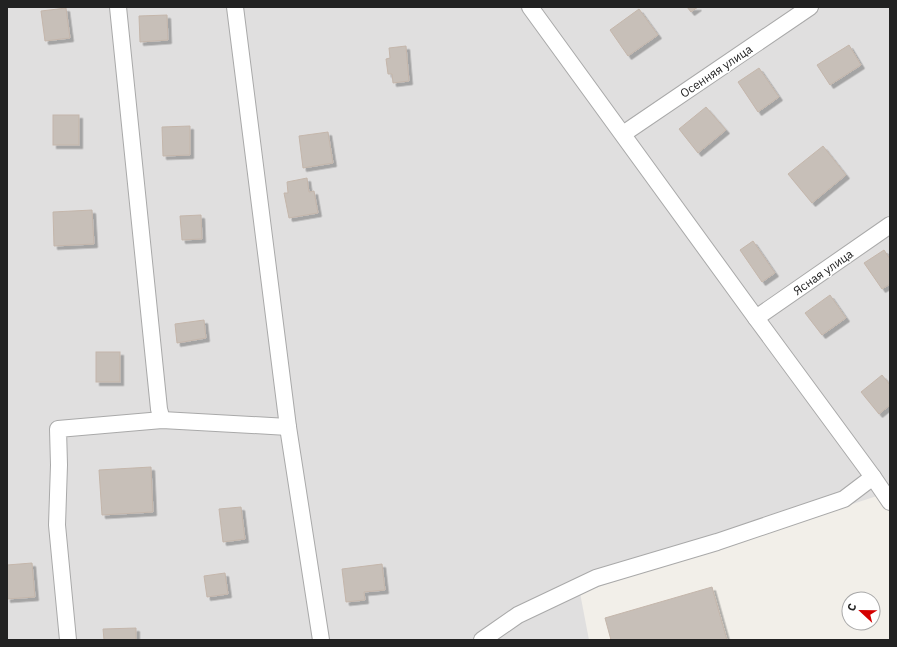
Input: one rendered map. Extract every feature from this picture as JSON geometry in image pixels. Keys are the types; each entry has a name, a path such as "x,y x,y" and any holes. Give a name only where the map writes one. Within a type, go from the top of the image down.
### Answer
{"street":[{"path":"118,7 162,420"},
{"path":"236,7 288,428 321,640"},
{"path":"530,7 890,502"},
{"name":"Осенняя улица","path":"623,134 810,7"},
{"name":"Ясная улица","path":"756,318 890,225"},
{"path":"68,640 57,525 59,465 58,430 162,420 288,428"},
{"path":"482,640 518,615 596,578 717,542 844,499 873,477"}],"shaded area":[{"path":"7,7 890,7 890,508 880,495 580,593 589,640 7,640"},
{"path":"890,639 890,640 737,640"}],"building":[{"path":"687,7 698,7 691,12"},
{"path":"66,8 70,38 45,41 41,11"},
{"path":"639,9 658,35 628,56 610,30"},
{"path":"167,15 168,40 140,42 139,16"},
{"path":"849,45 861,65 830,85 817,65"},
{"path":"406,46 409,81 393,83 392,74 388,74 386,59 390,58 389,48"},
{"path":"759,68 779,97 758,112 738,82"},
{"path":"706,107 726,130 698,153 679,129"},
{"path":"53,115 79,115 79,145 53,145"},
{"path":"190,126 190,155 163,156 162,127"},
{"path":"328,132 333,163 303,168 299,136"},
{"path":"823,146 846,175 812,203 788,174"},
{"path":"307,178 309,192 314,191 318,213 289,218 284,193 288,193 287,182"},
{"path":"92,210 94,244 54,246 53,212"},
{"path":"201,215 202,239 182,240 180,216"},
{"path":"753,241 775,273 762,282 740,250"},
{"path":"884,250 890,259 890,284 882,289 864,263"},
{"path":"830,295 846,318 822,335 805,313"},
{"path":"204,320 206,338 177,343 175,324"},
{"path":"96,352 120,352 120,382 96,382"},
{"path":"882,375 890,385 890,405 879,414 861,392"},
{"path":"151,467 153,512 102,515 99,470"},
{"path":"241,507 245,539 223,542 219,509"},
{"path":"32,563 35,597 7,599 7,565"},
{"path":"382,564 385,590 364,592 365,600 346,602 342,569"},
{"path":"225,573 228,594 207,597 204,576"},
{"path":"712,587 727,640 611,640 605,618"},
{"path":"136,628 136,640 104,640 103,629"}]}
